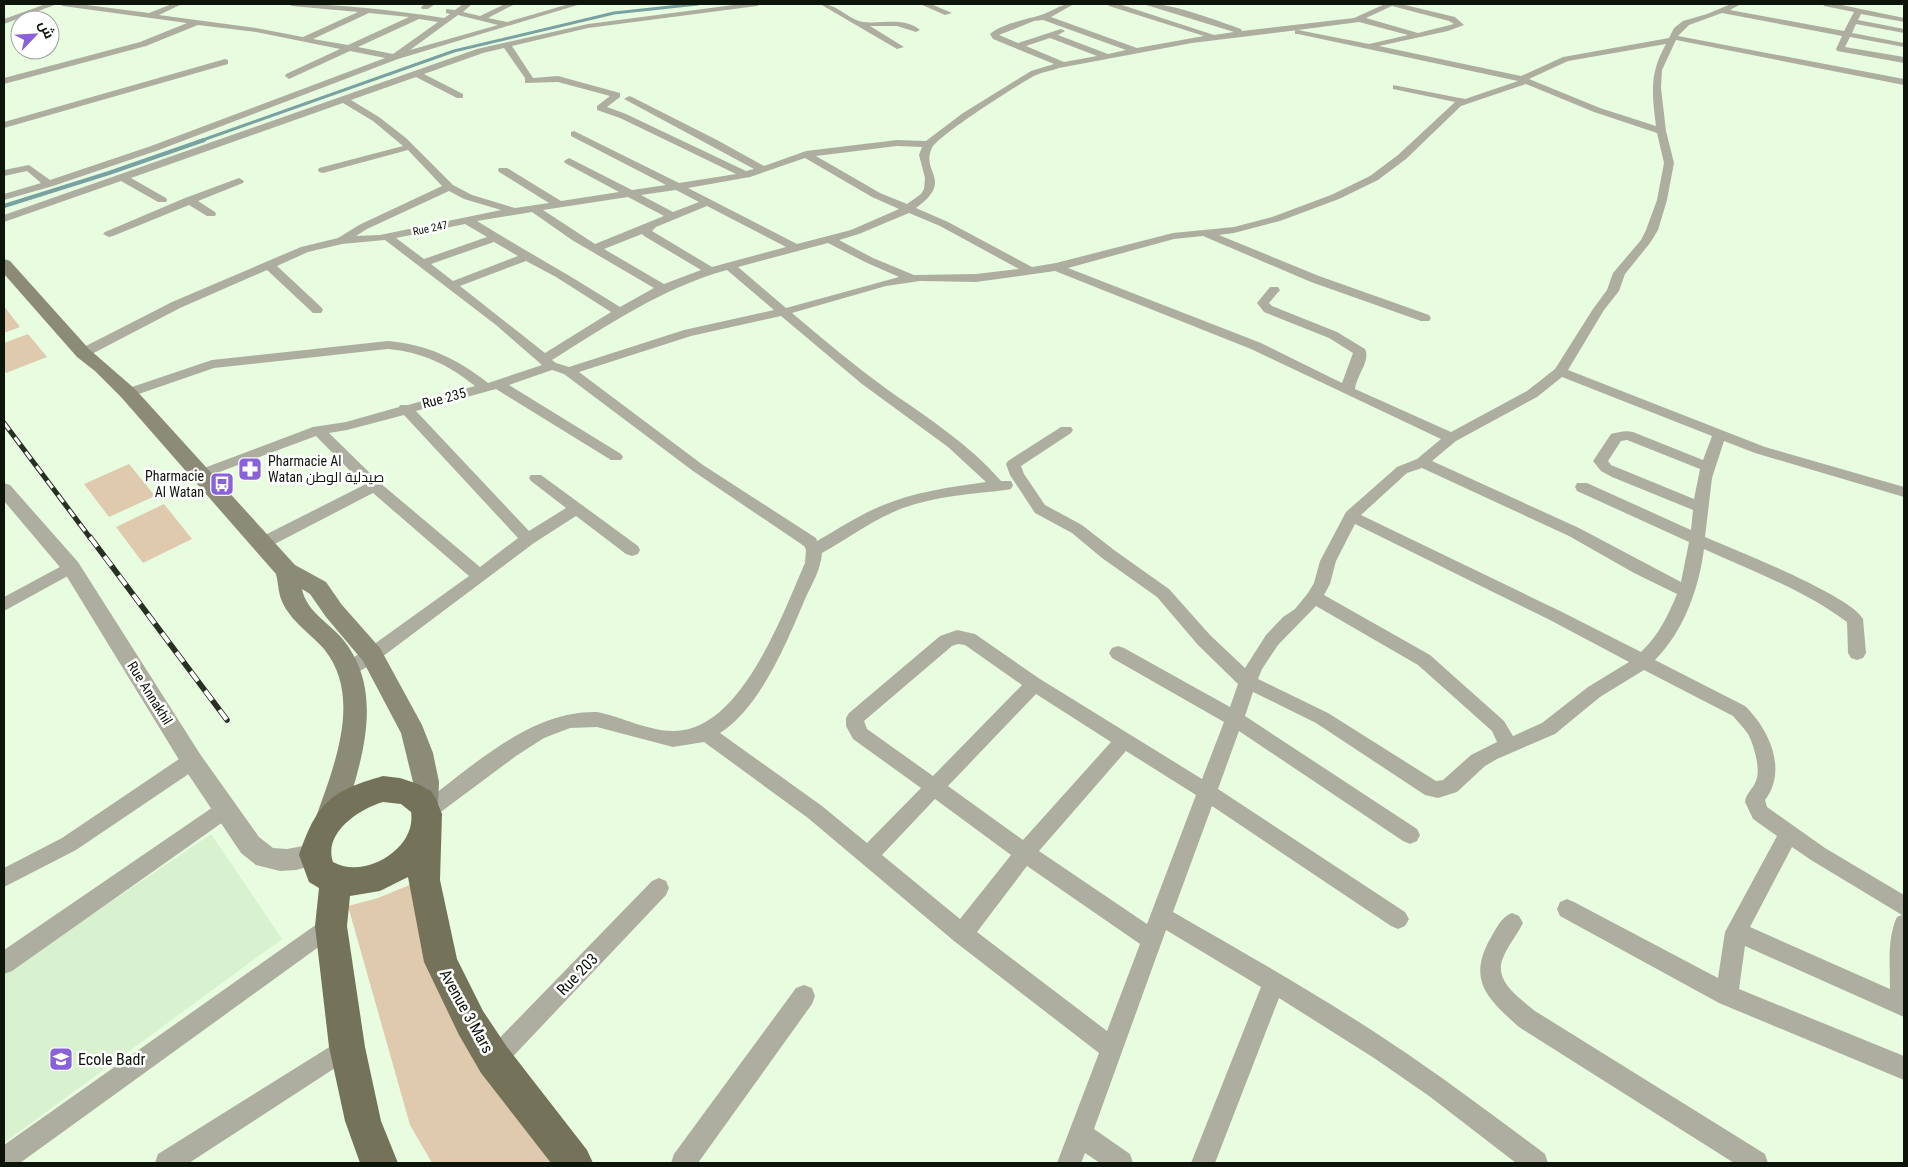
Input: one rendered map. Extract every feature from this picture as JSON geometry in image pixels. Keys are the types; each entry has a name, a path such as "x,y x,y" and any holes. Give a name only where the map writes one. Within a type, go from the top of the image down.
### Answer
{"main road":[{"path":"4,264 83,353 128,393 287,571 318,588 334,611 372,655 413,732 426,782 426,816 419,845 410,857 397,868 382,876 358,883 336,882 327,878 321,871 314,855 315,844 330,817 343,778 351,741 355,691 348,669 333,644 317,630 293,599 287,571"},
{"path":"330,817 346,803 364,794 383,789 401,789 415,795 426,816"},
{"name":"Avenue 3 Mars","path":"426,816 424,880 441,962 471,1023 494,1060 574,1163"},
{"path":"336,882 331,926 347,1047 363,1121 380,1163"}],"street":[{"path":"36,10 52,4"},
{"path":"63,4 256,30 395,57 468,4"},
{"path":"149,16 178,4"},
{"path":"292,4 399,13 444,20"},
{"path":"481,18 511,4"},
{"path":"4,197 49,184 155,148 395,57 578,4"},
{"path":"4,219 343,98 465,56 506,44 596,25 757,4"},
{"path":"824,4 900,47"},
{"path":"924,4 948,13"},
{"path":"1070,4 1044,17 1032,19 994,34 996,37 1059,63 1213,36 1359,19 1391,4 1460,23 1457,27 1365,47"},
{"path":"1112,4 1213,36"},
{"path":"1147,4 1200,18 1241,33"},
{"path":"1069,1163 1254,667 1272,640 1314,597 1322,584 1328,561 1351,516 1402,470 1422,462 1451,438 1526,397 1560,372 1602,304 1613,291 1619,273 1646,240 1656,220 1669,162 1661,131 1656,88 1658,70 1672,38 1677,30 1689,21 1709,16 1737,4"},
{"path":"1827,4 1904,20"},
{"path":"425,5 508,25"},
{"path":"544,5 561,8"},
{"path":"303,40 368,10"},
{"path":"1722,10 1845,38"},
{"path":"1858,10 1840,49 1848,52 1904,60"},
{"path":"382,21 399,13"},
{"path":"289,76 418,16"},
{"path":"1709,16 1845,38 1904,45"},
{"path":"1044,17 1135,50"},
{"path":"1359,19 1419,35"},
{"path":"1853,21 1904,31"},
{"path":"4,81 143,44 197,22"},
{"path":"861,24 898,24 916,30"},
{"path":"1019,46 1072,27"},
{"path":"1284,29 1365,47 1458,64 1524,80 1597,110 1661,131"},
{"path":"1050,35 1106,56"},
{"path":"332,46 348,37"},
{"path":"569,371 688,333 784,312 884,284 912,278 965,279 1056,267 1167,237 1246,228 1291,214 1349,190 1390,167 1463,102 1524,80 1548,65 1566,59 1672,38 1904,82"},
{"path":"506,44 529,78 528,81 558,79 617,94 600,108 623,116 746,175"},
{"path":"928,144 966,115 1013,85 1086,48"},
{"path":"4,125 225,62"},
{"path":"415,74 460,96"},
{"path":"1396,87 1463,102"},
{"path":"343,98 376,119 409,147 449,188 491,205 520,211"},
{"path":"630,99 714,142 763,170"},
{"path":"574,134 629,160 705,203 796,248"},
{"name":"Rue 247","path":"83,353 176,305 305,249 342,241 388,236 520,211 632,193 677,188 746,175 806,154 897,143 928,144"},
{"name":"Rue 235","path":"201,474 318,430 346,426 492,385 547,363 619,312 663,288 710,271 855,232 906,210 926,196 930,189 930,178 924,155 928,144"},
{"path":"323,170 409,147"},
{"path":"806,154 863,188 906,210 944,224 1001,253 1031,271"},
{"path":"569,161 672,216"},
{"path":"4,173 28,168 49,184"},
{"path":"503,170 560,205"},
{"path":"122,178 162,200"},
{"path":"109,234 239,181"},
{"path":"342,241 363,227 449,188"},
{"path":"189,200 211,214"},
{"path":"594,249 705,203"},
{"path":"535,209 594,249 663,288"},
{"path":"467,220 527,257 560,274 619,312"},
{"path":"648,228 646,231 648,234 710,271"},
{"path":"1202,232 1316,278 1425,318"},
{"path":"388,236 500,322 547,363 569,371 698,468 810,542 814,550 813,563 768,664 758,681 733,711 706,733 694,739 681,740 664,738 611,721 588,718 569,721 530,736 426,816"},
{"path":"423,264 497,237"},
{"path":"829,239 868,260 912,278"},
{"path":"452,285 527,257"},
{"path":"268,264 317,310"},
{"path":"730,266 836,357 934,429 979,465 997,486"},
{"path":"1056,267 1256,346 1348,392 1451,438"},
{"path":"1274,290 1263,303 1268,309 1334,335 1360,352 1360,358 1348,381 1348,392"},
{"path":"128,393 212,364 388,345 414,347 429,351 492,385 616,457"},
{"path":"1560,372 1767,452 1904,492"},
{"path":"405,408 528,539"},
{"path":"318,430 374,486 480,576"},
{"path":"1066,430 1014,464 1014,468 1022,483 1040,509 1077,529 1162,593 1204,640 1248,682 1329,722 1436,790 1448,787 1476,761 1507,745 1521,742 1545,731 1587,696 1643,661 1655,650 1676,614 1685,591 1698,539 1708,467 1720,434"},
{"path":"1701,507 1617,474 1606,468 1600,461 1616,437 1628,435 1708,467"},
{"path":"1422,462 1558,524 1685,591"},
{"path":"536,478 576,510 632,550"},
{"path":"814,550 885,510 909,501 1022,483"},
{"path":"261,544 374,486"},
{"path":"1582,487 1812,591 1836,605 1855,619 1857,653"},
{"name":"Rue Annakhil","path":"4,489 70,567 192,761 250,845 259,855 269,860 282,861 314,855"},
{"path":"348,669 372,655 528,539 576,510"},
{"path":"1351,516 1554,615 1739,711 1752,724 1761,738 1767,772 1766,782 1754,799 1754,805 1760,813 1788,835 1904,906"},
{"path":"6,600 70,567"},
{"path":"1314,597 1390,640 1436,669 1498,726 1504,734 1507,745"},
{"path":"1152,940 1025,853 860,734 855,726 855,718 946,641 957,637 969,640 1034,684 1207,792 1398,919"},
{"path":"1118,653 1235,719 1410,836"},
{"path":"868,856 1034,684"},
{"path":"706,733 815,812 962,934 1111,1048"},
{"path":"962,934 1025,853 1124,740"},
{"path":"4,878 69,844 192,761"},
{"path":"4,963 226,809"},
{"path":"1726,995 1736,932 1746,918 1788,835"},
{"name":"Rue 203","path":"494,1060 659,888"},
{"path":"1567,909 1726,995 1844,1046 1904,1068"},
{"path":"1161,916 1274,982 1382,1050 1437,1088 1533,1163"},
{"path":"1512,923 1491,960 1490,977 1504,998 1527,1019 1756,1163"},
{"path":"1736,932 1903,1006 1901,948 1904,924"},
{"path":"4,1160 331,926"},
{"path":"1203,1163 1274,982"},
{"path":"683,1163 804,996"},
{"path":"167,1163 347,1047"},
{"path":"1081,1135 1121,1163"}],"shaded area":[{"path":"4,306 20,327 4,333"},
{"path":"28,334 47,357 6,373 4,370 4,343"},
{"path":"129,464 155,496 109,517 84,484"},
{"path":"164,504 192,539 143,563 116,527"},
{"name":"Ecole Badr","path":"211,834 282,939 4,1143 4,974"},
{"path":"412,884 465,1036 558,1163 432,1163 410,1125 348,906 378,898"}],"waterway":[{"path":"200,141 454,51 614,13 698,4"},
{"path":"4,206 109,173 204,140"}],"railway":[{"path":"4,423 91,539"},
{"path":"90,537 227,720"}],"place":[{"name":"Pharmacie Al Watan صيدلية الوطن","path":"250,469"},
{"name":"Pharmacie Al Watan","path":"222,484"},
{"name":"Ecole Badr","path":"61,1059"}]}
